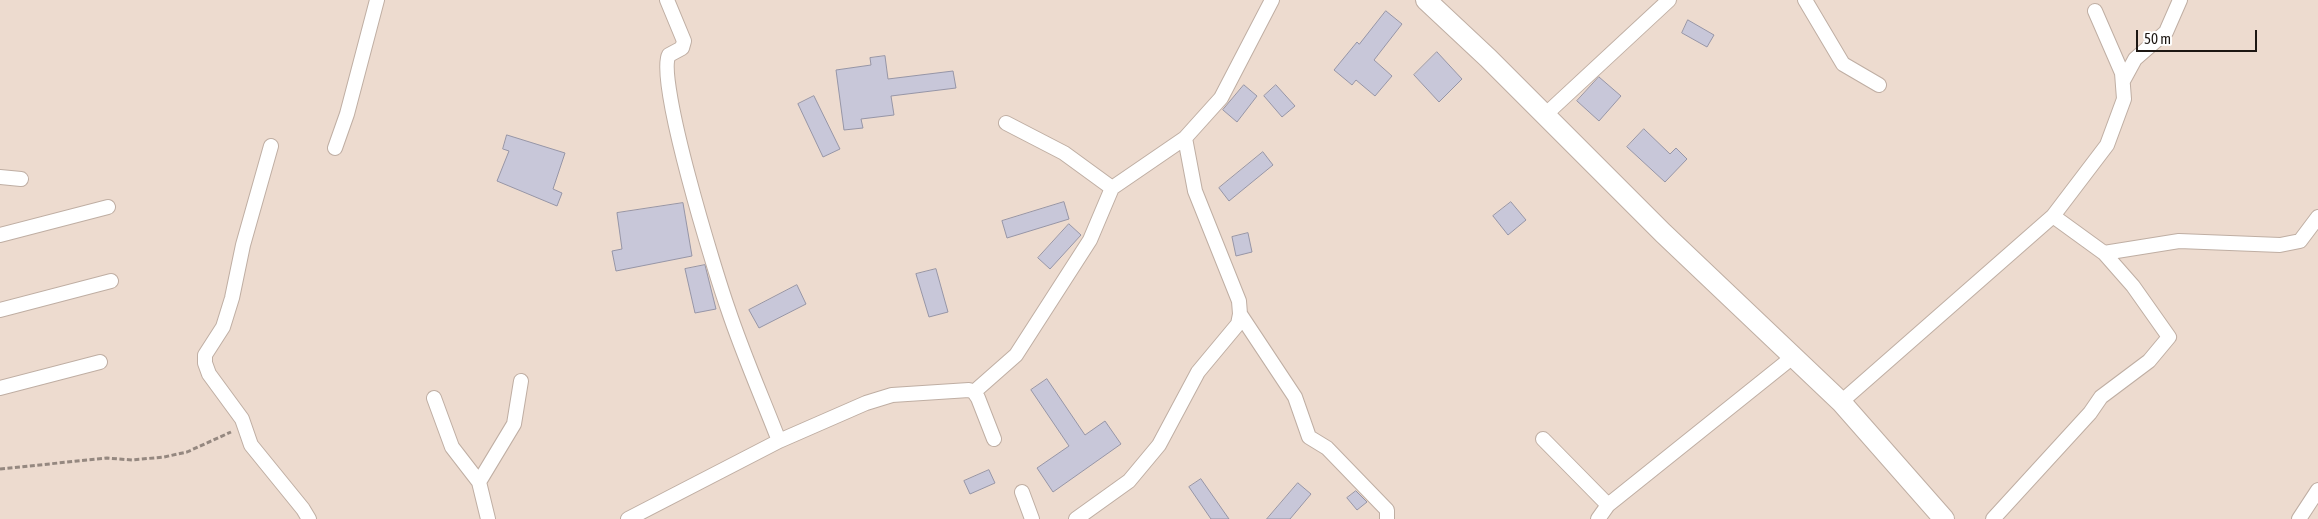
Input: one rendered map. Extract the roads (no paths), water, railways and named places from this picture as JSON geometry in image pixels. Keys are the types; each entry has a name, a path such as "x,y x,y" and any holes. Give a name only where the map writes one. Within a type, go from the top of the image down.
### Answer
{"street":[{"path":"335,148 347,114 377,0"},
{"path":"666,0 684,41 682,48 669,55 666,64 668,85 689,179 728,309 779,441"},
{"path":"974,392 1016,356 1090,240 1112,188 1185,138 1221,98 1272,0"},
{"path":"1426,0 1663,233 1841,402 1944,519"},
{"path":"1545,115 1669,0"},
{"path":"1805,0 1844,64 1879,85"},
{"path":"2123,81 2135,59 2166,32 2180,0"},
{"path":"1841,402 2052,216 2107,145 2124,99 2123,81 2122,73 2095,11"},
{"path":"1006,123 1064,153 1112,188"},
{"path":"1076,519 1129,481 1159,446 1198,372 1238,324 1240,314 1239,300 1196,190 1185,138"},
{"path":"271,146 243,245 232,298 223,327 205,355 205,363 209,374 233,405 255,451 303,509 309,519"},
{"path":"0,178 21,179"},
{"path":"0,235 108,207"},
{"path":"1993,519 2090,413 2101,397 2148,361 2169,337 2133,286 2104,253 2052,216"},
{"path":"2104,253 2179,241 2280,245 2300,241 2318,217"},
{"path":"0,310 111,281"},
{"path":"1240,314 1295,397 1309,437 1327,448 1387,510 1387,519"},
{"path":"1598,519 1608,505 1794,356"},
{"path":"0,388 100,362"},
{"path":"479,482 514,424 521,381"},
{"path":"628,519 779,441 866,403 892,395 969,390 974,392 994,439"},
{"path":"434,398 452,447 479,482 488,519"},
{"path":"1543,439 1608,505"},
{"path":"2299,519 2318,490"},
{"path":"1022,492 1032,519"}]}
